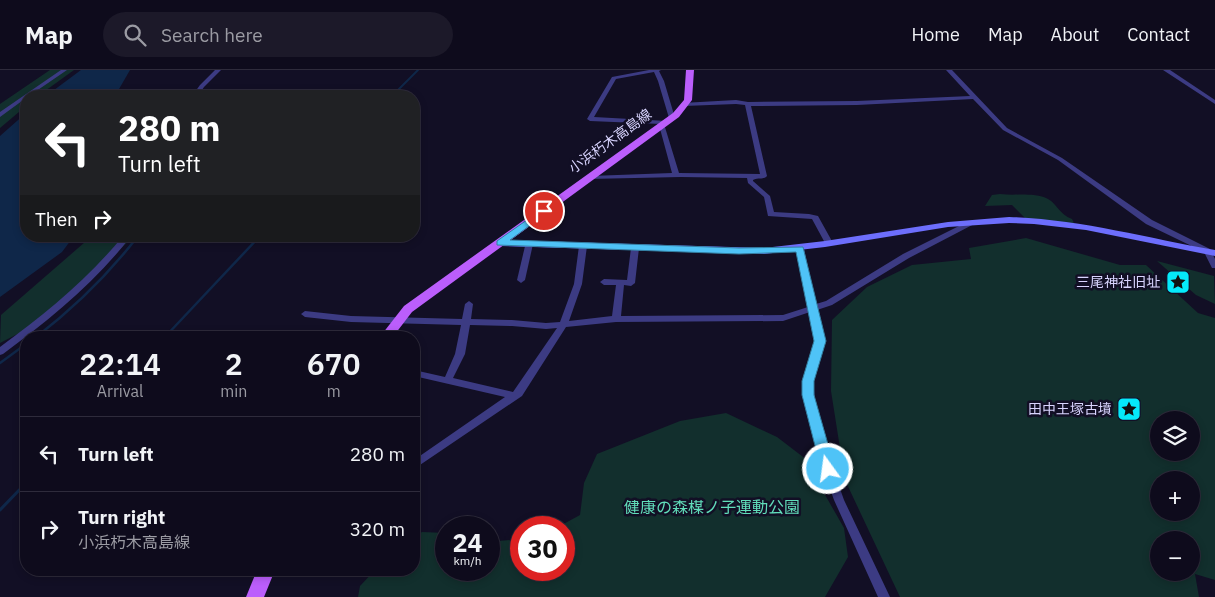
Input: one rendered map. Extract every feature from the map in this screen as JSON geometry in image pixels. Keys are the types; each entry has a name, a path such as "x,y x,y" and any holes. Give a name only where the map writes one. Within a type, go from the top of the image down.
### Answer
{"main road":[{"name":"小浜朽木高島線","path":"391,331 408,309 590,178 622,152 666,122 688,100 690,70"},
{"path":"500,243 739,251 800,249 829,243 972,223 1009,220 1063,225 1211,252"},
{"path":"256,597 264,576"}],"street":[{"path":"35,90 64,70"},
{"path":"199,90 218,70"},
{"path":"949,70 1005,129 1060,159 1149,222 1211,252 1215,266"},
{"path":"1166,70 1215,102"},
{"path":"666,122 590,119 614,78 633,73 657,71 661,81 666,122 676,175"},
{"path":"684,104 736,102 748,104 857,103 975,97"},
{"path":"0,115 20,100"},
{"path":"590,178 676,175 764,176 748,104"},
{"path":"755,176 750,178 750,182 767,196 771,214 815,218 829,243"},
{"path":"305,314 350,319 563,325 616,320 783,318 813,310 829,303 906,256 972,223"},
{"path":"30,331 65,303 105,265 122,242"},
{"path":"520,280 529,244"},
{"path":"420,461 516,396 563,325 578,284 584,246"},
{"path":"604,282 631,283 635,248"},
{"path":"800,249 820,341 808,381 811,410 839,500 884,597"},
{"path":"616,320 620,282"},
{"path":"448,380 460,354 470,304"},
{"path":"0,352 20,338"},
{"path":"420,374 516,396"}],"green space":[{"path":"50,70 74,70 46,90 21,90"},
{"path":"20,90 20,111 0,128 0,104"},
{"path":"992,195 1031,195 1048,199 1072,219 1075,225 1026,219 1012,205 985,206"},
{"path":"1026,238 1120,265 1146,265 1198,313 1215,318 1215,580 1200,576 1200,531 1150,531 1150,581 1196,581 1199,597 900,597 845,480 831,391 832,320 867,287 912,265 971,259 969,248"},
{"path":"85,242 128,242 61,305 35,325 20,331 0,343 1,315"},
{"path":"1157,261 1214,276 1215,304 1196,295"},
{"name":"健康の森楳ノ子運動公園","path":"726,413 777,437 811,463 820,486 844,528 848,557 825,597 358,597 360,586 369,576 420,576 420,533 422,532 435,533 435,581 500,581 500,541 510,540 510,581 575,581 575,518 580,515 584,483 597,454 680,421"}],"water":[{"path":"81,70 130,70 118,90 54,90"},
{"path":"20,118 20,242 70,242 62,252 0,297 0,136"}],"waterway":[{"path":"398,90 418,70"},
{"path":"44,331 90,290 133,242"},
{"path":"171,331 254,242"},
{"path":"0,363 20,348"},
{"path":"0,510 20,489"}],"place":[{"name":"三尾神社旧址","path":"1178,282"},
{"name":"田中王塚古墳","path":"1129,409"}],"route":[{"path":"544,211 500,243 739,251 800,249 820,341 808,381 808,395 828,469"}]}
